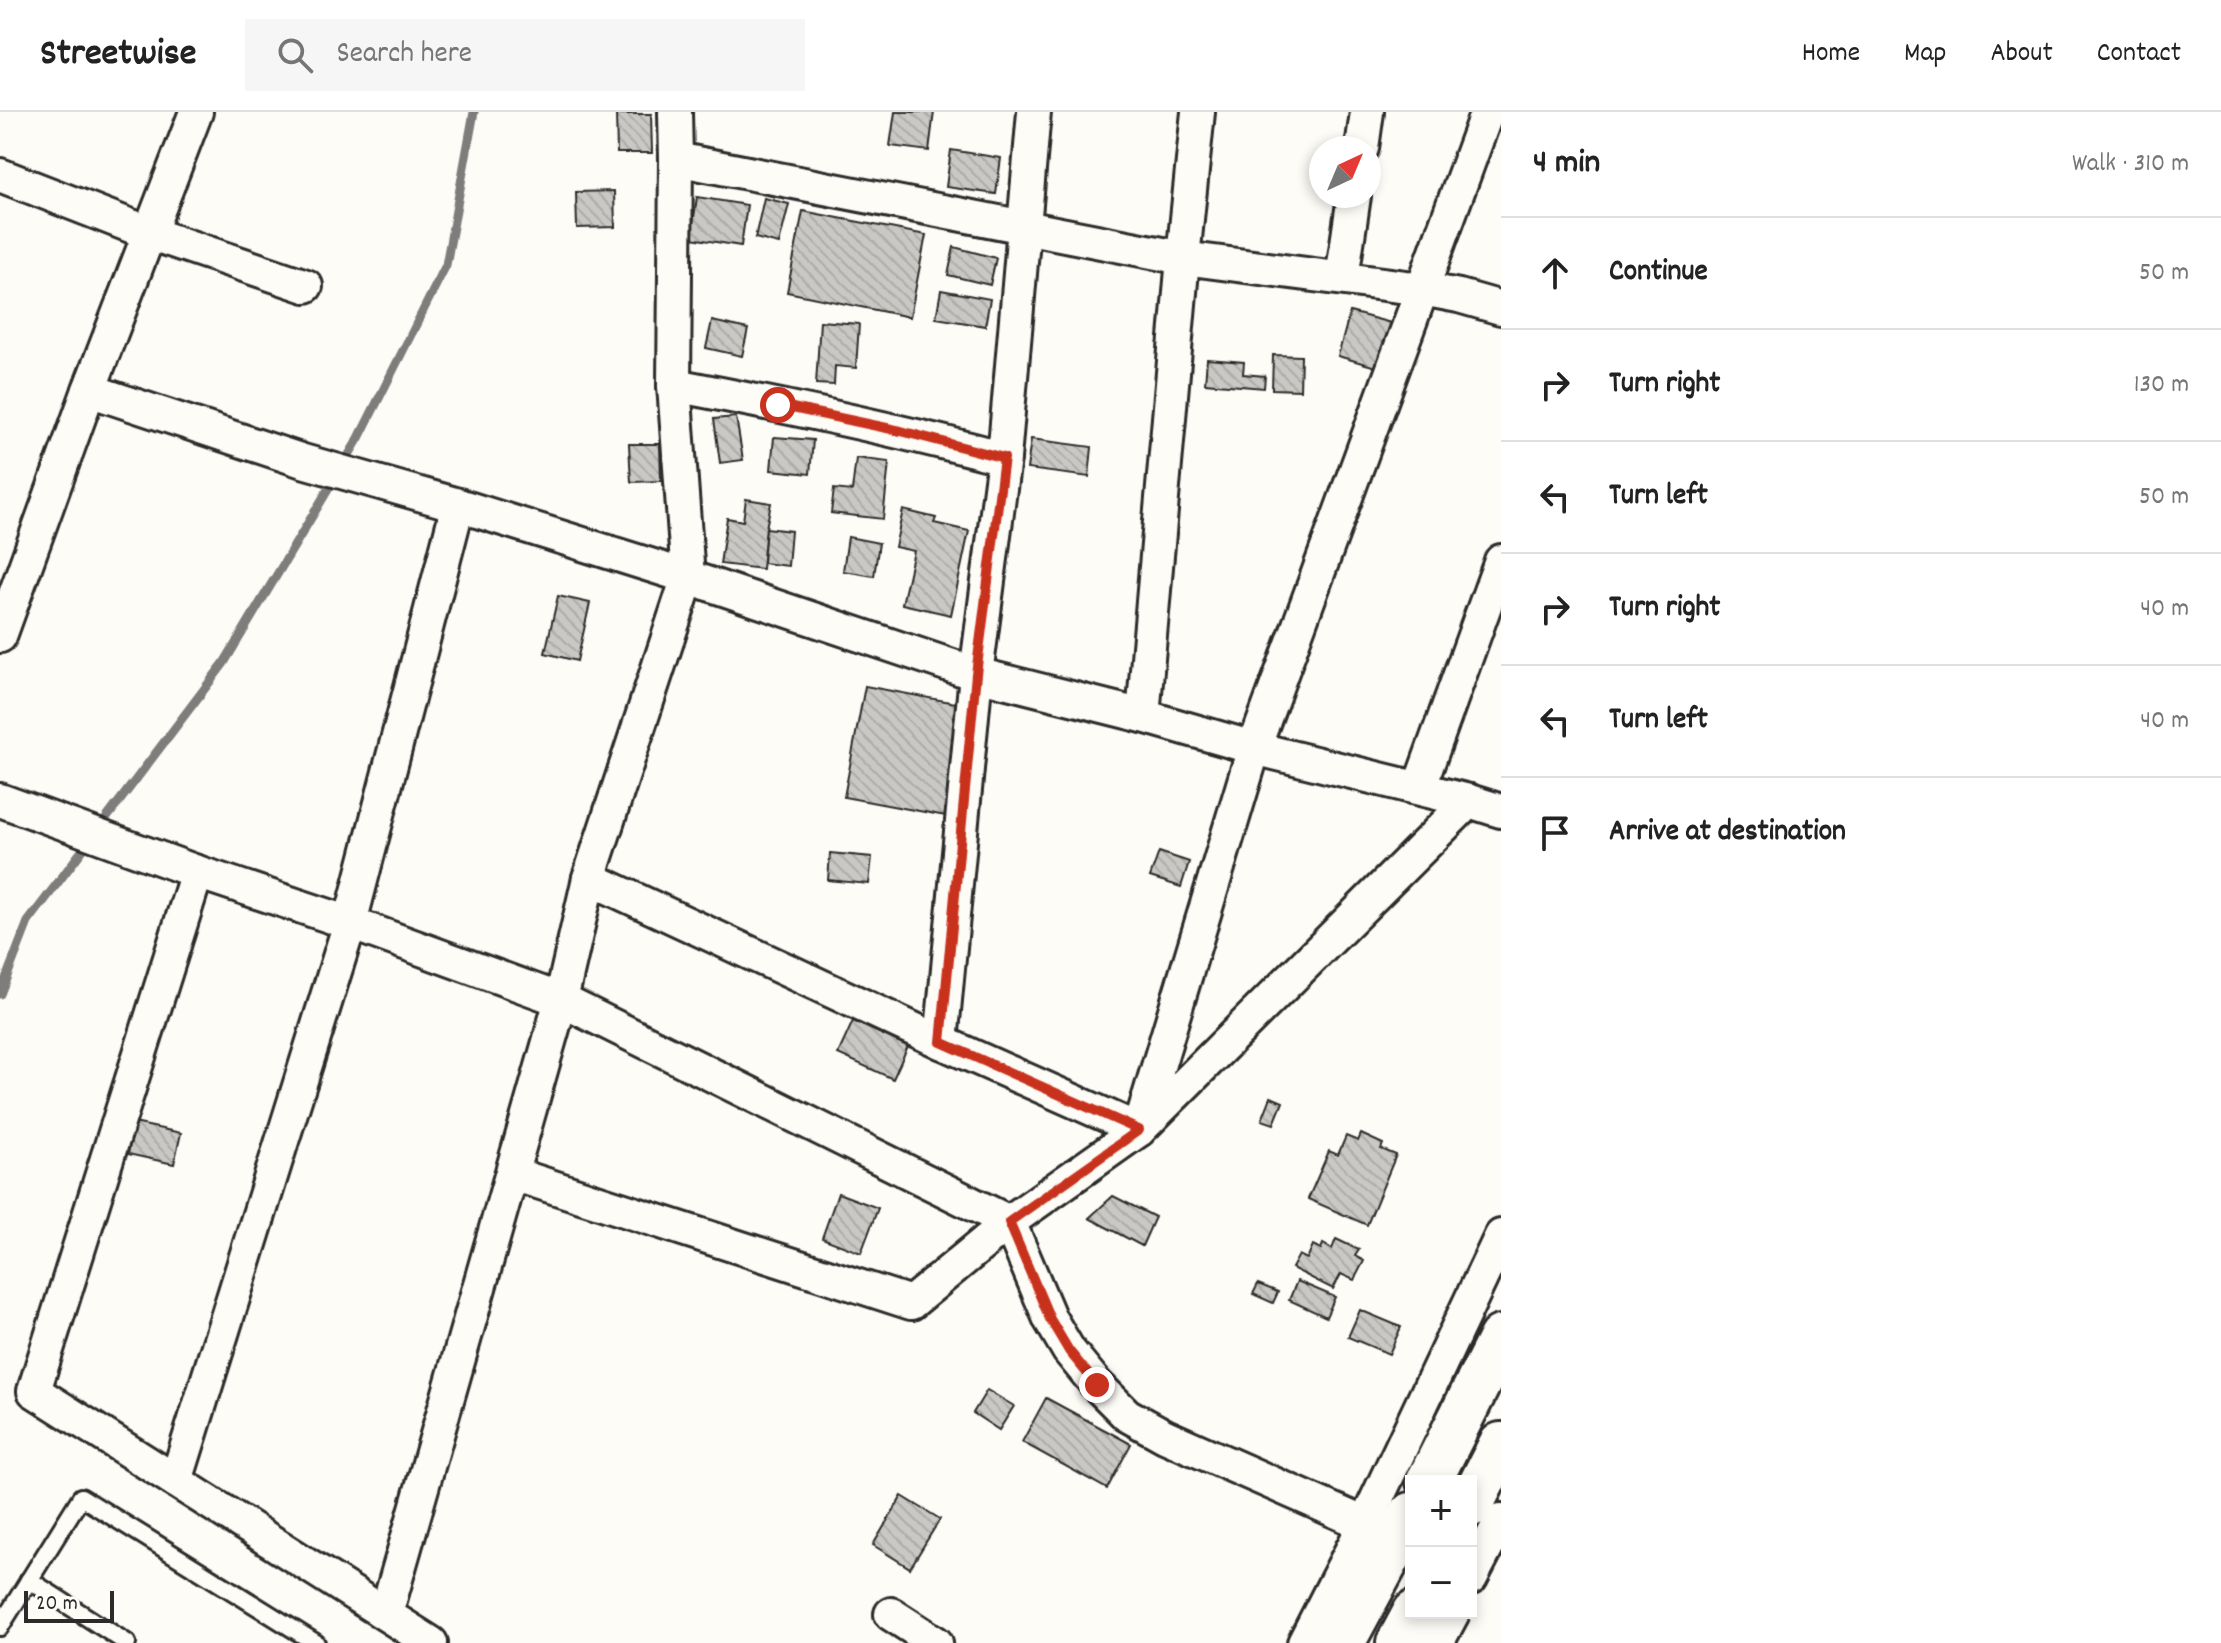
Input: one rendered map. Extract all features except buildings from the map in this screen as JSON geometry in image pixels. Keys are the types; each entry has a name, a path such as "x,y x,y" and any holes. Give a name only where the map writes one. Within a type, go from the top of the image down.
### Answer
{"highway":[{"path":"1432,1475 1501,1338"},
{"path":"1477,1492 1501,1445"},
{"path":"1342,1643 1405,1526"},
{"path":"1399,1643 1412,1619"}],"street":[{"path":"0,636 89,390 196,112"},
{"path":"386,1614 561,1000 589,878 688,577 674,385 675,112"},
{"path":"941,1042 976,674 1004,458 1034,112"},
{"path":"1143,716 1198,112"},
{"path":"1364,136 1367,112"},
{"path":"1139,1130 1254,748 1487,112"},
{"path":"676,159 1183,258 1422,289 1501,308"},
{"path":"0,175 149,233 306,286"},
{"path":"1342,278 1352,208"},
{"path":"674,385 885,428 1004,458"},
{"path":"89,390 303,461 458,505 688,577 976,674 1501,811"},
{"path":"176,1481 350,923 458,505"},
{"path":"1419,788 1501,561"},
{"path":"0,800 561,1000 1009,1222 1050,1319 1069,1351 1127,1415 1165,1436 1365,1524"},
{"path":"513,1174 911,1303 1009,1222 1139,1130 1469,801"},
{"path":"197,872 34,1391 431,1643"},
{"path":"589,878 941,1042 1139,1130"},
{"path":"1304,1643 1365,1524 1501,1236"},
{"path":"1477,1566 1501,1520"},
{"path":"891,1614 936,1643"},
{"path":"1437,1643 1450,1619"}],"lane":[{"path":"0,1627 81,1497 316,1643"},
{"path":"29,1580 127,1643"}],"waterway":[{"path":"0,994 28,922 224,663 359,438 446,265 474,112"}],"route":[{"path":"778,405 901,431 1004,458 976,674 941,1042 1139,1130 1009,1222 1050,1319 1069,1351 1097,1385"}]}
